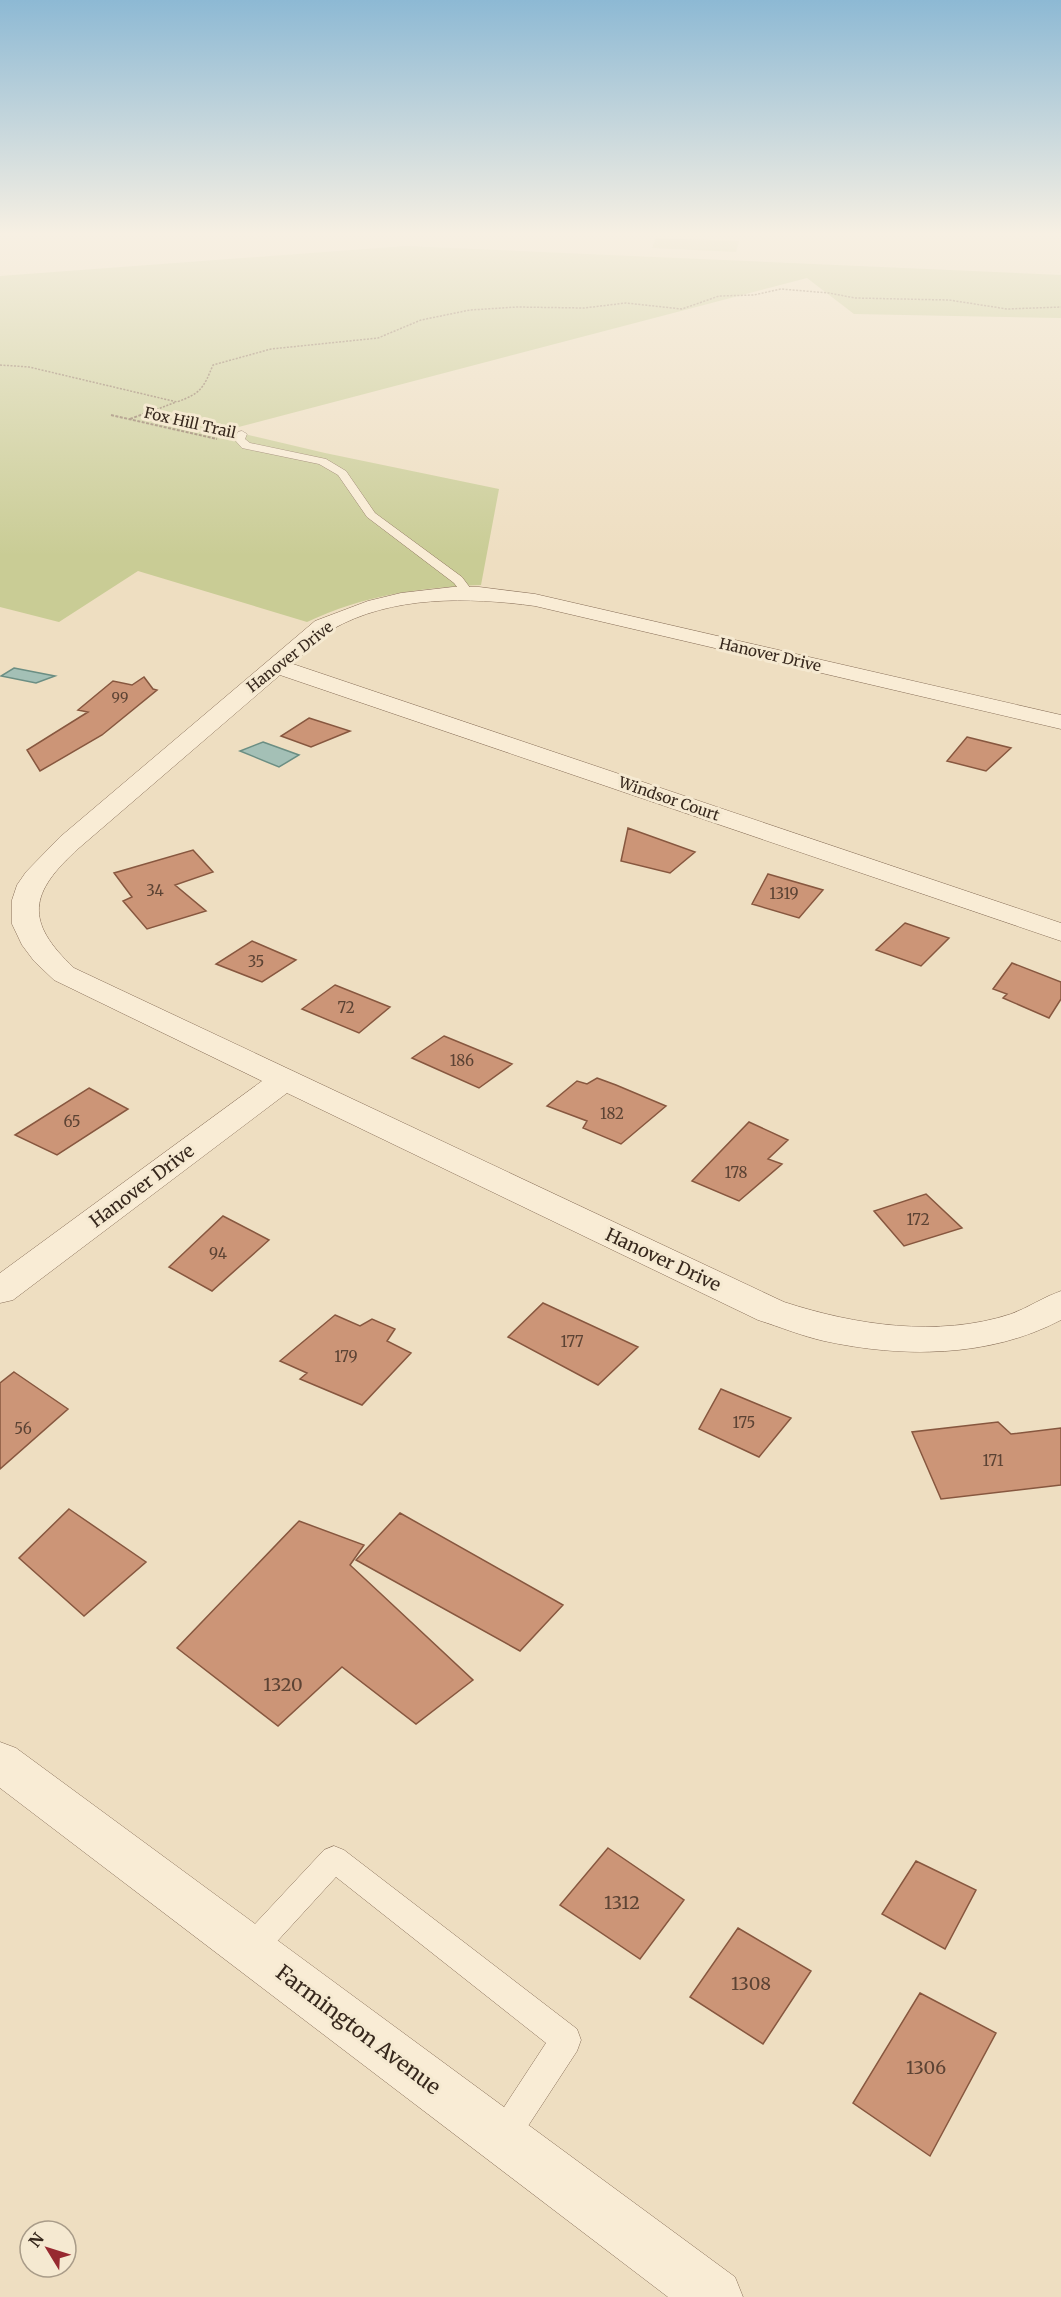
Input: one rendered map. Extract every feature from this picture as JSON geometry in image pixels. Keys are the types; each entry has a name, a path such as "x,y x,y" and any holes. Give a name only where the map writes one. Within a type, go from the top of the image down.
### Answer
{"street":[{"name":"Hanover Drive","path":"1061,722 535,600 501,594 420,595 388,601 354,612 323,626 56,855 31,883 25,911 28,934 40,952 64,974 771,1311 824,1328 897,1339 970,1337 1023,1324 1061,1304"},
{"name":"Windsor Court","path":"277,666 1061,932"},
{"name":"Hanover Drive","path":"0,1291 284,1080"},
{"name":"Farmington Avenue","path":"0,1762 715,2297"}],"lane":[{"path":"242,434 239,439 246,446 322,461 334,466 342,473 371,515 458,580 468,593"},
{"path":"251,1949 334,1859 566,2040 502,2139"}],"path":[{"name":"Fox Hill Trail","path":"130,419 167,408 196,395 206,382 213,365 222,361 271,349 347,341"},
{"name":"Fox Hill Trail","path":"0,365 29,367 177,402"},
{"name":"Fox Hill Trail","path":"111,415 246,446"}],"green space":[{"path":"0,341 566,341 227,430 499,489 481,585 391,594 350,605 307,622 138,571 59,622 0,607"}],"water":[{"path":"14,668 55,676 36,683 1,676"},
{"path":"263,742 299,755 279,767 240,751"}],"building":[{"path":"144,677 153,689 157,690 102,735 40,771 27,750 88,712 78,710 113,681 132,685"},
{"path":"309,718 350,731 311,747 281,736"},
{"path":"967,737 1011,748 986,771 947,761"},
{"path":"628,828 695,852 670,873 621,861"},
{"path":"193,850 213,872 175,885 206,911 147,929 123,901 132,897 114,873"},
{"path":"768,874 823,890 799,918 752,904"},
{"path":"905,923 949,938 921,966 876,950"},
{"path":"252,941 296,960 262,982 216,964"},
{"path":"1012,963 1061,982 1061,999 1049,1018 1003,998 1007,994 993,989"},
{"path":"335,985 390,1007 359,1033 302,1009"},
{"path":"444,1036 512,1064 479,1088 412,1058"},
{"path":"597,1078 666,1106 621,1144 583,1128 587,1121 547,1106 577,1081 587,1084"},
{"path":"89,1088 128,1109 57,1155 15,1135"},
{"path":"749,1122 788,1140 768,1159 782,1164 739,1201 692,1181"},
{"path":"926,1194 962,1228 904,1246 874,1211"},
{"path":"223,1216 269,1240 212,1291 169,1267"},
{"path":"543,1303 638,1347 598,1385 508,1337"},
{"path":"335,1315 360,1326 372,1319 395,1329 387,1341 411,1353 362,1405 300,1379 307,1373 280,1361"},
{"path":"14,1372 68,1409 0,1469 0,1383"},
{"path":"721,1389 791,1418 759,1457 699,1429"},
{"path":"998,1422 1011,1434 1061,1428 1061,1485 941,1499 912,1432"},
{"path":"69,1509 146,1562 84,1616 19,1558"},
{"path":"400,1513 563,1605 520,1651 356,1560"},
{"path":"299,1521 364,1545 350,1565 473,1680 416,1724 342,1667 278,1726 177,1648"},
{"path":"608,1848 684,1900 640,1959 560,1905"},
{"path":"916,1861 976,1890 945,1949 882,1914"},
{"path":"738,1928 811,1971 763,2044 690,1997"},
{"path":"920,1993 996,2033 930,2156 853,2103"}]}
